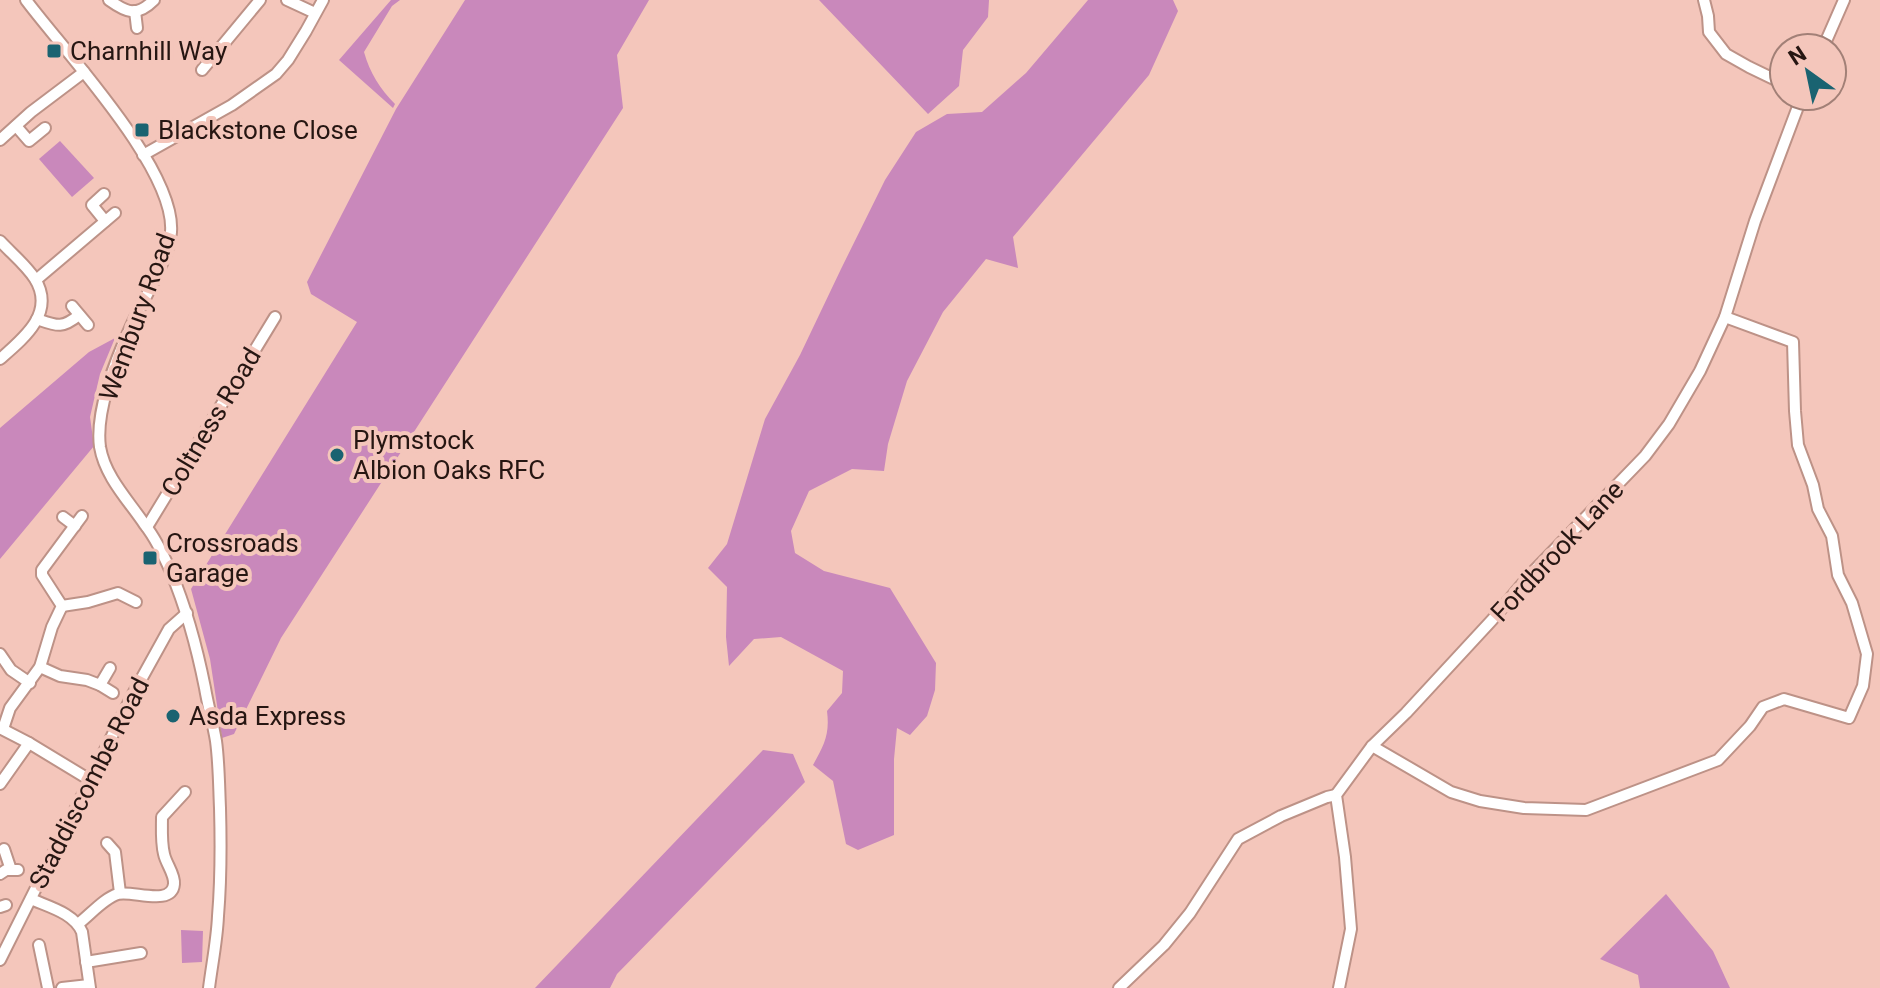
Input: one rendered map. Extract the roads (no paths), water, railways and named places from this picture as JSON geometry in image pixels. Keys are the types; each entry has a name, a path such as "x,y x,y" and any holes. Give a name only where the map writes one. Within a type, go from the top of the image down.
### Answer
{"street":[{"name":"Wembury Road","path":"26,0 102,94 143,155 170,211 171,235 160,267 113,370 99,432 103,459 110,475 147,527 171,572 187,613 216,743 221,851 218,919 209,988"},
{"path":"109,0 123,10 135,11 143,10 154,0"},
{"path":"202,70 232,42 260,0"},
{"path":"287,0 315,13"},
{"path":"143,155 232,105 276,74 288,60 323,0"},
{"path":"1704,0 1709,32 1726,54 1768,76"},
{"path":"1830,32 1844,0"},
{"path":"135,11 137,28"},
{"path":"0,140 84,72"},
{"name":"Fordbrook Lane","path":"1336,795 1372,746 1645,456 1669,424 1700,371 1725,317 1755,221 1796,112"},
{"path":"16,126 29,141 45,128"},
{"path":"104,194 92,205 105,221"},
{"path":"36,280 115,213"},
{"path":"0,241 36,280 41,297 41,309 32,329 0,359"},
{"path":"37,319 60,327 70,323 76,310 88,325"},
{"name":"Coltness Road","path":"147,527 275,317"},
{"path":"1372,746 1451,792 1480,801 1524,808 1586,810 1718,760 1763,707 1784,699 1849,718 1863,686 1867,654 1852,603 1838,575 1832,536 1818,509 1798,445 1793,342 1725,317"},
{"path":"62,606 42,575 42,570 82,516"},
{"path":"63,517 75,526"},
{"path":"62,606 88,602 124,588 136,602"},
{"path":"62,606 40,667 10,708 1,729 90,780"},
{"name":"Staddiscombe Road","path":"0,960 161,643 169,629 187,613"},
{"path":"0,654 11,670 30,683"},
{"path":"40,667 60,676 87,680 113,693"},
{"path":"100,685 110,668"},
{"path":"0,784 29,743"},
{"path":"78,924 120,893 165,895 174,888 175,880 163,849 162,817 185,792"},
{"path":"1119,988 1164,945 1181,924 1238,839 1281,816 1336,795 1351,929 1339,988"},
{"path":"107,843 115,852 120,893"},
{"path":"4,849 10,871"},
{"path":"31,899 69,917 82,932 90,986 62,988"},
{"path":"39,945 48,988"},
{"path":"86,962 141,953"}],"place":[{"name":"Charnhill Way","path":"54,51"},
{"name":"Blackstone Close","path":"142,130"},
{"name":"Plymstock Albion Oaks RFC","path":"337,455"},
{"name":"Crossroads Garage","path":"150,558"},
{"name":"Asda Express","path":"173,716"}]}
